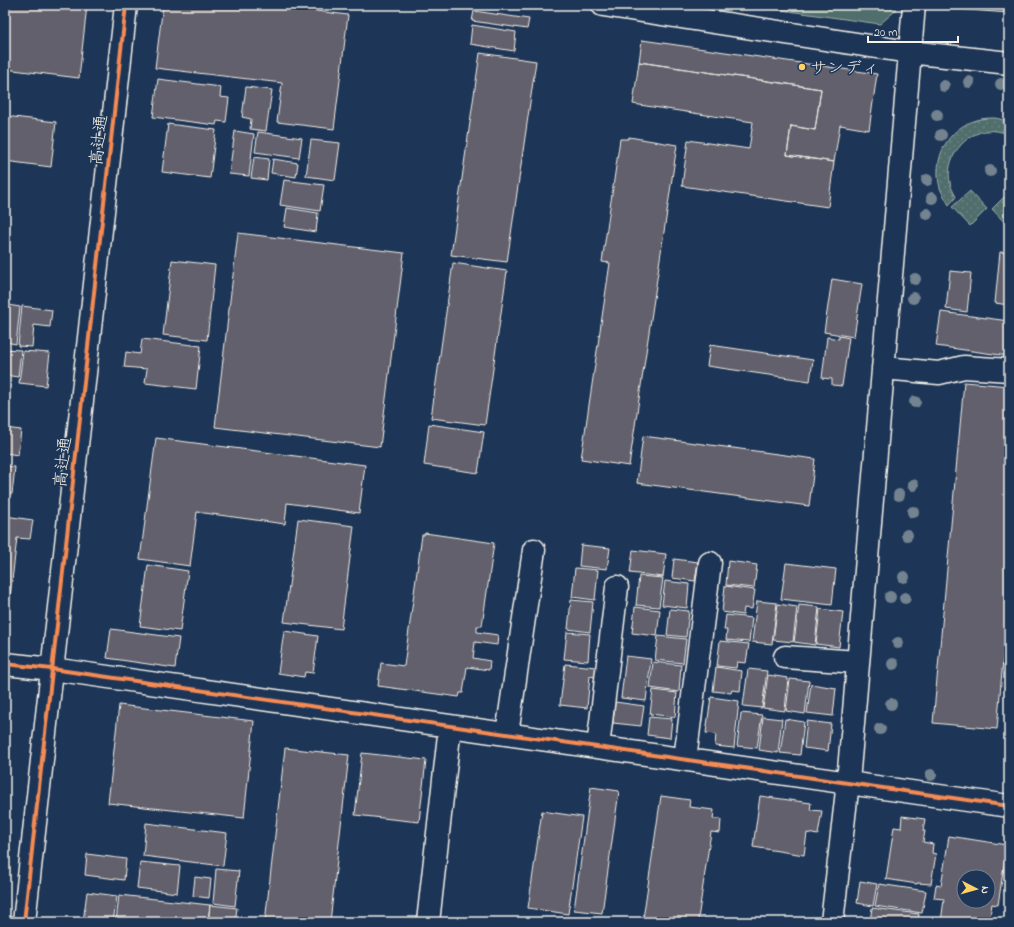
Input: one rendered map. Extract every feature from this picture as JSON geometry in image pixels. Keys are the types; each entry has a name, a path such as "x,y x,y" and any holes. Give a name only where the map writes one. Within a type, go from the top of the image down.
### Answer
{"street":[{"name":"高辻通","path":"24,922 126,5"},
{"path":"603,5 910,52 1009,63"},
{"path":"832,922 848,782 914,5"},
{"path":"883,368 939,374 964,367 1009,370"},
{"path":"507,734 534,550"},
{"path":"685,759 710,563"},
{"path":"598,747 617,587"},
{"path":"785,656 858,662"},
{"path":"5,664 52,669 1009,806"},
{"path":"428,922 450,726"}],"green space":[{"path":"746,5 896,5 895,11 880,24"},
{"path":"995,118 1009,121 1009,135 997,131 985,131 968,139 955,152 949,170 952,189 956,197 949,205 940,188 938,177 938,166 944,146 957,130 966,124 977,120"},
{"path":"970,191 987,209 970,226 952,207"},
{"path":"1008,193 1009,225 1008,226 992,209"}],"building":[{"path":"5,5 87,5 79,78 5,69"},
{"path":"163,5 268,5 348,15 334,129 277,122 282,83 155,68"},
{"path":"955,5 1009,5 1009,13 955,9"},
{"path":"474,11 529,19 527,29 472,21"},
{"path":"472,25 516,32 514,51 470,44"},
{"path":"642,40 877,74 869,130 840,125 834,162 787,155 791,126 815,130 821,89 639,62"},
{"path":"480,53 536,61 507,262 451,255"},
{"path":"639,62 821,89 815,130 791,126 787,155 834,162 828,207 682,186 688,140 749,149 753,122 633,104"},
{"path":"158,79 221,87 220,97 229,98 226,122 217,121 216,125 153,117"},
{"path":"246,87 272,90 266,131 250,129 251,119 242,117"},
{"path":"5,116 56,122 51,167 5,161"},
{"path":"168,124 216,130 210,178 162,172"},
{"path":"235,131 254,134 249,176 229,174"},
{"path":"258,132 302,138 299,158 255,152"},
{"path":"629,137 677,145 629,466 581,459 610,263 602,262 620,139 628,139"},
{"path":"311,140 340,143 335,180 306,176"},
{"path":"254,157 269,159 267,180 251,178"},
{"path":"273,159 298,163 296,177 271,173"},
{"path":"284,180 324,185 320,211 280,205"},
{"path":"287,208 318,213 316,232 284,227"},
{"path":"238,233 404,253 380,447 215,427"},
{"path":"1000,252 1009,253 1009,305 995,303"},
{"path":"172,260 215,265 207,340 163,335"},
{"path":"453,263 507,271 485,425 431,418"},
{"path":"950,271 971,273 967,312 946,309"},
{"path":"832,279 862,284 854,337 824,332"},
{"path":"8,305 20,307 16,344 5,342 5,327"},
{"path":"22,306 52,310 50,327 34,325 32,347 18,346"},
{"path":"941,312 1009,321 1008,356 936,346"},
{"path":"839,336 849,338 842,386 832,385 832,379 822,378 827,337 839,339"},
{"path":"142,339 201,346 196,389 145,383 147,369 124,367 126,352 140,354"},
{"path":"710,345 813,360 810,381 707,366"},
{"path":"5,349 21,350 18,377 5,375"},
{"path":"23,351 50,353 46,386 19,383"},
{"path":"964,382 1009,386 1009,591 997,729 933,723"},
{"path":"429,424 484,432 478,473 424,465"},
{"path":"5,428 21,430 18,455 5,453"},
{"path":"643,436 815,459 809,506 637,483"},
{"path":"156,438 365,465 359,513 287,503 285,524 197,512 190,566 140,559"},
{"path":"5,466 15,467 12,494 5,493"},
{"path":"5,516 33,520 30,539 17,538 5,640"},
{"path":"298,519 354,526 341,629 284,622"},
{"path":"425,533 494,543 482,626 477,626 477,632 498,635 497,645 475,642 473,658 490,661 489,670 467,667 463,693 460,693 459,697 378,686 381,663 404,666 422,535"},
{"path":"581,545 610,548 607,569 579,566"},
{"path":"633,550 666,554 663,577 630,573"},
{"path":"674,559 698,562 695,581 672,578"},
{"path":"728,561 757,565 754,588 726,585"},
{"path":"786,563 836,569 832,605 781,599"},
{"path":"148,565 188,571 180,631 140,626"},
{"path":"575,568 598,570 595,600 572,597"},
{"path":"639,576 663,578 659,607 636,605"},
{"path":"665,581 689,584 687,608 662,605"},
{"path":"725,586 755,590 752,609 744,608 743,615 722,612"},
{"path":"571,600 593,602 590,632 568,629"},
{"path":"757,601 777,603 772,644 752,642"},
{"path":"778,604 797,607 793,642 773,640"},
{"path":"799,605 819,607 815,645 794,642"},
{"path":"635,607 660,610 657,636 632,633"},
{"path":"670,609 689,611 686,637 667,635"},
{"path":"820,609 843,612 839,647 816,644"},
{"path":"726,615 752,618 749,642 726,640 727,630 724,630"},
{"path":"111,629 179,638 175,668 107,658"},
{"path":"284,631 318,636 313,673 305,672 304,677 278,673"},
{"path":"567,632 590,634 588,661 564,659"},
{"path":"658,636 686,639 683,663 655,660"},
{"path":"720,641 749,644 746,663 737,662 736,668 717,666"},
{"path":"626,656 651,659 646,701 621,698"},
{"path":"653,662 681,665 679,692 650,688"},
{"path":"565,664 596,667 595,677 590,676 587,708 560,705"},
{"path":"716,667 742,671 740,691 732,690 731,693 713,691"},
{"path":"748,669 767,671 762,708 743,706"},
{"path":"768,675 788,678 785,711 763,708"},
{"path":"790,679 809,681 805,714 786,711"},
{"path":"811,684 836,688 833,716 807,713"},
{"path":"653,690 677,693 675,717 650,714"},
{"path":"711,697 739,701 734,748 715,746 716,734 706,733"},
{"path":"615,702 644,706 641,726 613,723"},
{"path":"5,705 8,705 5,729"},
{"path":"119,705 254,721 244,818 108,803"},
{"path":"741,713 762,715 757,748 737,746"},
{"path":"649,717 672,719 670,738 647,735"},
{"path":"763,717 782,719 778,753 759,750"},
{"path":"785,719 804,722 800,755 780,753"},
{"path":"807,721 831,724 828,751 804,748"},
{"path":"285,748 349,755 330,922 265,922"},
{"path":"362,753 426,760 419,822 355,815"},
{"path":"591,787 619,791 602,913 574,910"},
{"path":"661,796 690,800 689,807 714,810 713,819 721,819 720,833 711,832 698,919 706,919 706,922 660,922 643,919"},
{"path":"760,796 811,803 810,810 822,811 818,835 807,833 804,855 753,847"},
{"path":"542,811 582,817 568,914 528,908"},
{"path":"902,816 925,819 923,842 933,844 932,853 936,854 931,884 917,884 886,879 894,827 901,828"},
{"path":"146,823 227,833 223,866 143,856"},
{"path":"949,836 1007,845 998,905 996,905 996,869 956,869 956,909 991,909 989,922 941,922 944,899 934,898 936,885 941,886"},
{"path":"87,854 126,859 124,880 85,875"},
{"path":"140,862 180,866 177,893 137,888"},
{"path":"216,869 239,871 235,906 213,903"},
{"path":"195,877 211,879 209,898 193,896"},
{"path":"860,881 877,884 873,906 857,903"},
{"path":"879,884 926,891 922,913 875,906"},
{"path":"87,892 117,896 113,922 83,922"},
{"path":"119,895 210,905 208,922 116,922"},
{"path":"1009,896 1009,922 1005,922"},
{"path":"210,905 237,908 235,922 208,922"},
{"path":"872,908 919,914 918,922 870,922"}],"cycle path":[{"path":"24,922 126,5"},
{"path":"5,664 52,669 1009,806"}],"place":[{"name":"サンディ","path":"802,67"}]}
